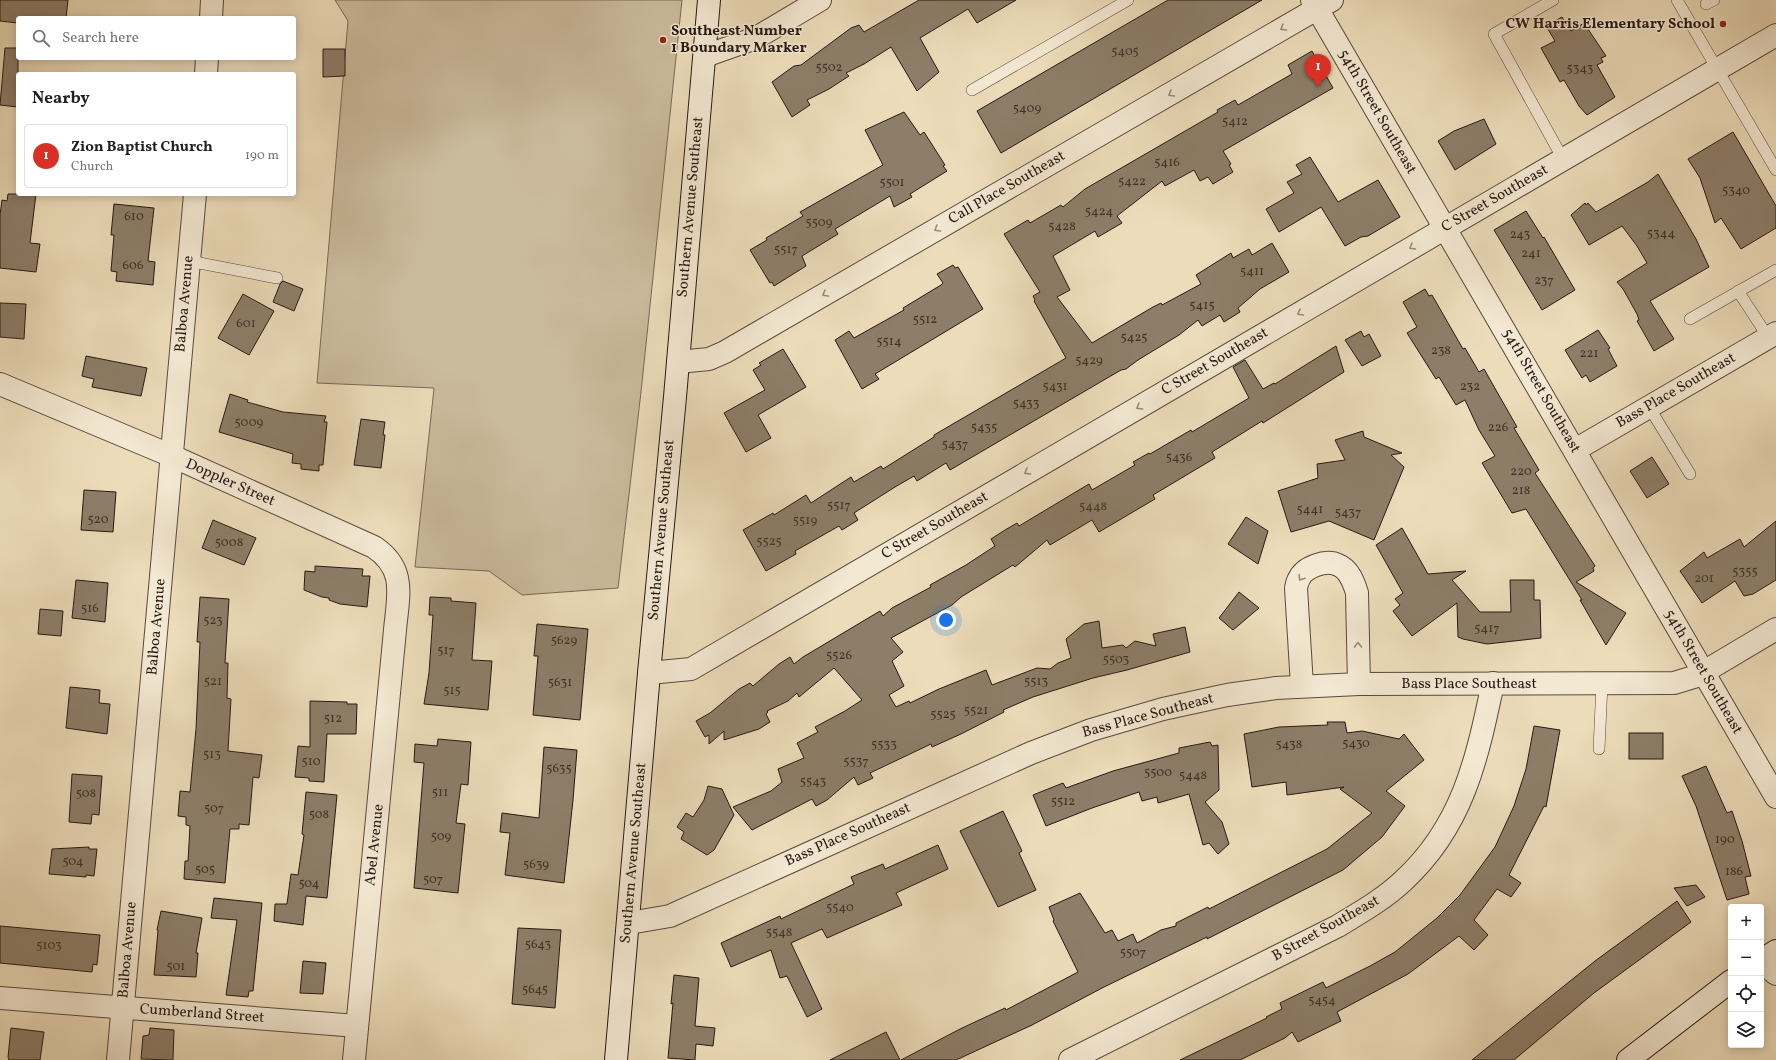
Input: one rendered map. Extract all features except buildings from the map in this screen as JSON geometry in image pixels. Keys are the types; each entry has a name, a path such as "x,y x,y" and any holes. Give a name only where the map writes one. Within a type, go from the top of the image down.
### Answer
{"street":[{"path":"211,16 212,0"},
{"name":"Southern Avenue Southeast","path":"616,1060 709,0"},
{"path":"705,56 756,38 820,0"},
{"name":"54th Street Southeast","path":"1320,3 1445,227 1703,672 1773,787 1776,813"},
{"name":"Call Place Southeast","path":"678,362 709,359 725,352 1320,3"},
{"name":"C Street Southeast","path":"649,673 691,668 806,603 1445,227 1776,35"},
{"path":"206,72 207,60"},
{"name":"Balboa Avenue","path":"118,1060 195,196"},
{"name":"Bass Place Southeast","path":"1575,450 1772,335"},
{"name":"Doppler Street","path":"0,384 172,456 374,547 389,559 398,575 399,583 395,630"},
{"path":"1302,686 1296,588 1299,578 1306,570 1316,565 1327,563 1338,565 1347,572 1355,588 1359,684"},
{"path":"1703,672 1776,629"},
{"name":"Abel Avenue","path":"354,1060 395,630"},
{"name":"Bass Place Southeast","path":"629,923 670,916 1031,753 1085,732 1163,709 1227,695 1302,686 1359,684 1674,683 1690,680 1703,672"},
{"name":"B Street Southeast","path":"1070,1060 1338,926 1377,902 1403,881 1427,856 1442,834 1460,801 1474,766 1494,683"},
{"path":"1764,959 1776,951"},
{"path":"1764,964 1776,974"},
{"path":"1628,1060 1728,983"},
{"name":"Cumberland Street","path":"0,998 357,1026"}],"lane":[{"path":"972,90 1128,0"},
{"path":"1553,0 1494,34 1563,159"},
{"path":"1677,0 1776,170"},
{"path":"189,261 277,278"},
{"path":"1690,319 1776,270"},
{"path":"1738,291 1772,335"},
{"path":"1649,407 1690,474"},
{"path":"1599,749 1602,684"}],"shaded area":[{"path":"335,0 682,0 641,392 618,588 522,595 489,571 415,567 434,388 317,383 348,21"}],"place":[{"name":"CW Harris Elementary School","path":"1723,24"},
{"name":"Southeast Number 1 Boundary Marker","path":"663,40"},
{"name":"Zion Baptist Church","path":"1318,87"}]}
